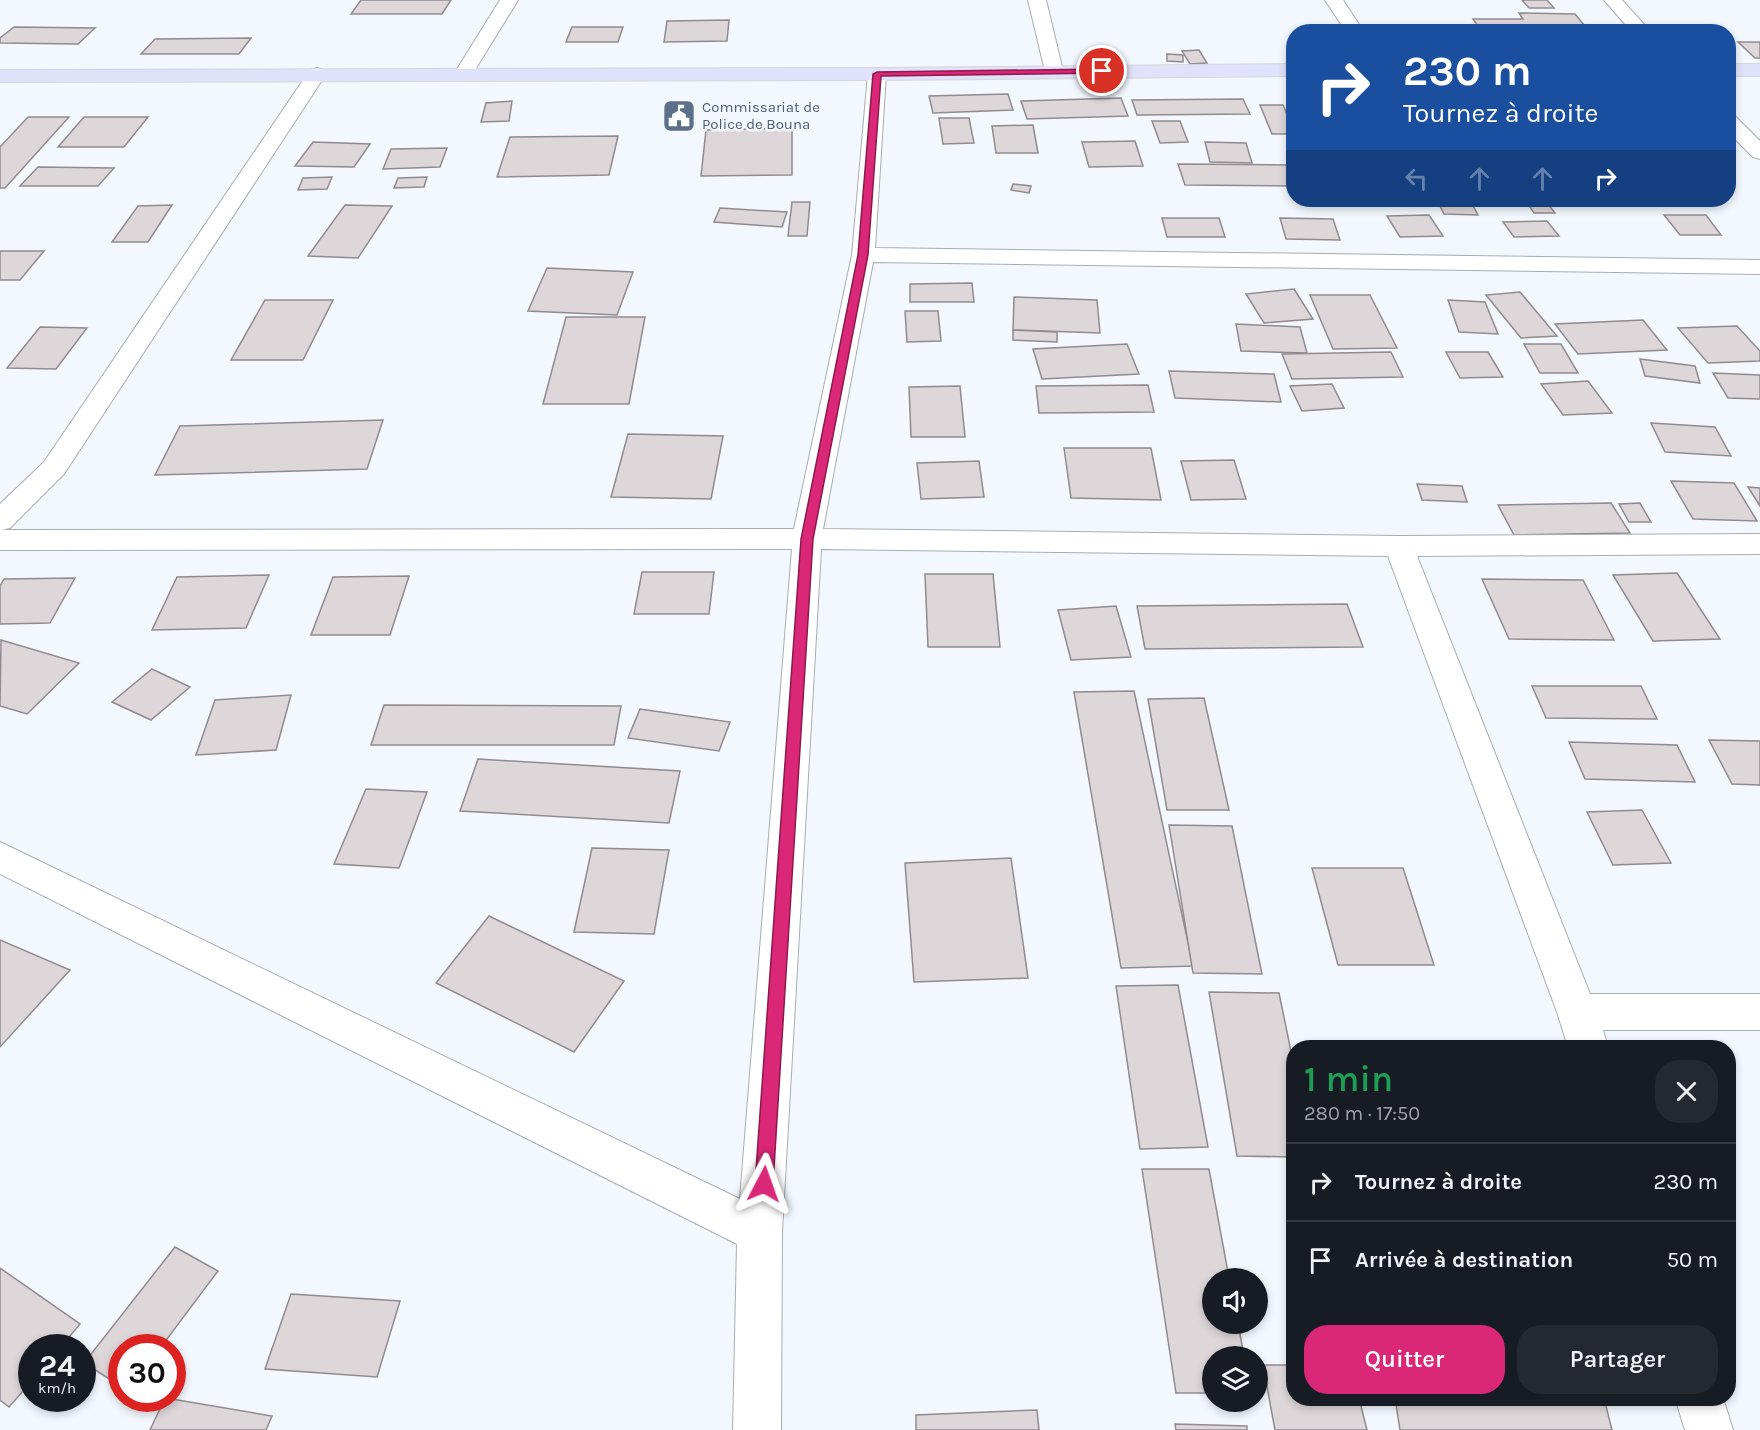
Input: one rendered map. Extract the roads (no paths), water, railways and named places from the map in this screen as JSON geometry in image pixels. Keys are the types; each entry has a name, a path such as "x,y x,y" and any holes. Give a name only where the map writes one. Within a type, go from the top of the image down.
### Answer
{"main road":[{"path":"0,76 877,74 1286,70"},
{"path":"1736,70 1760,70"}],"street":[{"path":"464,74 509,0"},
{"path":"1037,0 1054,71"},
{"path":"1334,0 1350,24"},
{"path":"1613,0 1635,24"},
{"path":"0,521 54,468 317,74"},
{"path":"757,1430 760,1232 807,539 863,255 877,74"},
{"path":"1736,128 1760,153"},
{"path":"863,255 1760,267"},
{"path":"0,540 807,539 1399,546 1760,544"},
{"path":"1399,546 1583,1029 1760,1012"},
{"path":"0,857 760,1232"},
{"path":"1702,1406 1709,1430"}],"place":[{"name":"Commissariat de Police de Bouna","path":"679,116"}]}
